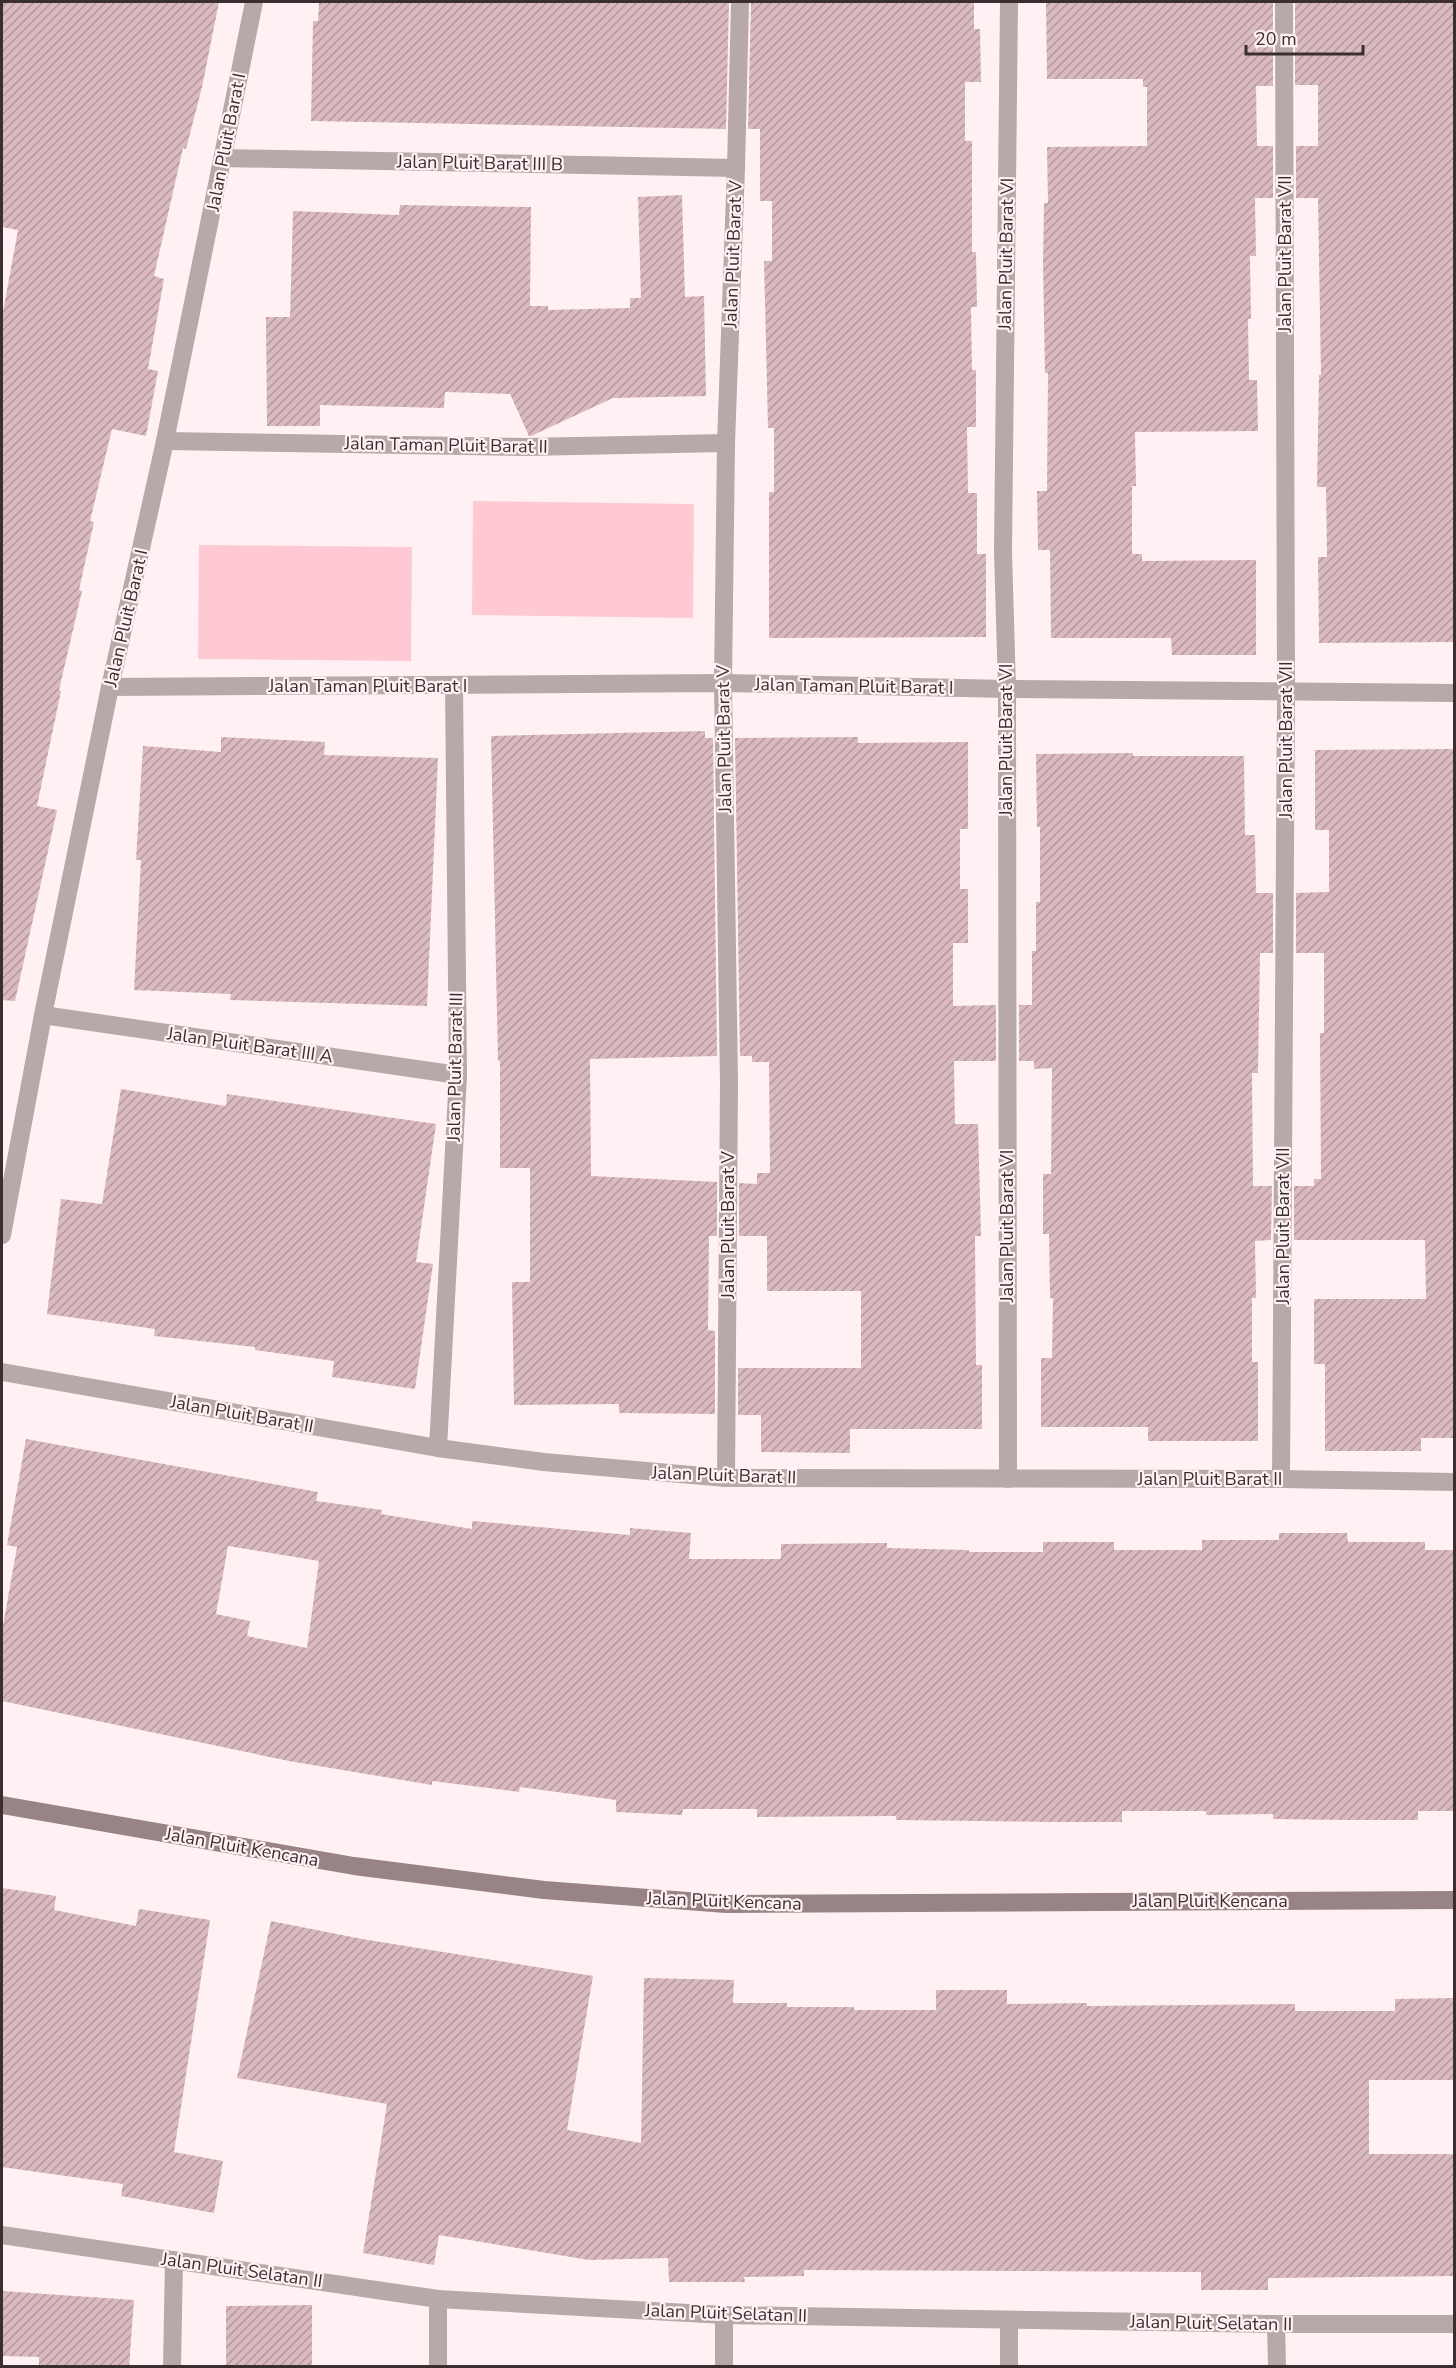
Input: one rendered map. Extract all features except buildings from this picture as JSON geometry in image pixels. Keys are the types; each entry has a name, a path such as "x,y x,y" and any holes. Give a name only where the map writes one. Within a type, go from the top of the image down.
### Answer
{"street":[{"name":"Jalan Pluit Barat I","path":"2,1235 43,1014 110,687 165,441 254,2"},
{"name":"Jalan Pluit Barat V","path":"726,1478 729,1083 723,683 726,443 740,2"},
{"name":"Jalan Pluit Barat VI","path":"1008,1479 1007,689 1003,551 1009,2"},
{"name":"Jalan Pluit Barat VII","path":"1281,1479 1286,693 1284,2"},
{"name":"Jalan Pluit Barat III B","path":"223,158 736,168"},
{"name":"Jalan Taman Pluit Barat II","path":"165,441 525,447 726,443"},
{"name":"Jalan Taman Pluit Barat I","path":"110,687 723,683 1286,693 1455,693"},
{"name":"Jalan Pluit Barat III","path":"438,1448 458,1075 454,686"},
{"name":"Jalan Pluit Barat III A","path":"43,1014 458,1075"},
{"name":"Jalan Pluit Barat II","path":"2,1372 438,1448 544,1462 726,1478 1281,1479 1455,1482"},
{"name":"Jalan Pluit Kencana","path":"2,1805 354,1866 544,1890 726,1904 1455,1900"},
{"name":"Jalan Pluit Selatan II","path":"2,2235 438,2299 724,2315 1009,2321 1455,2324"},
{"path":"172,2367 174,2260"},
{"path":"438,2299 438,2367"},
{"path":"724,2315 724,2367"},
{"path":"1009,2321 1009,2367"},
{"path":"1276,2324 1276,2367"}],"shaded area":[{"path":"473,501 694,504 693,618 472,615"},
{"path":"199,545 412,547 411,661 198,659"}]}
